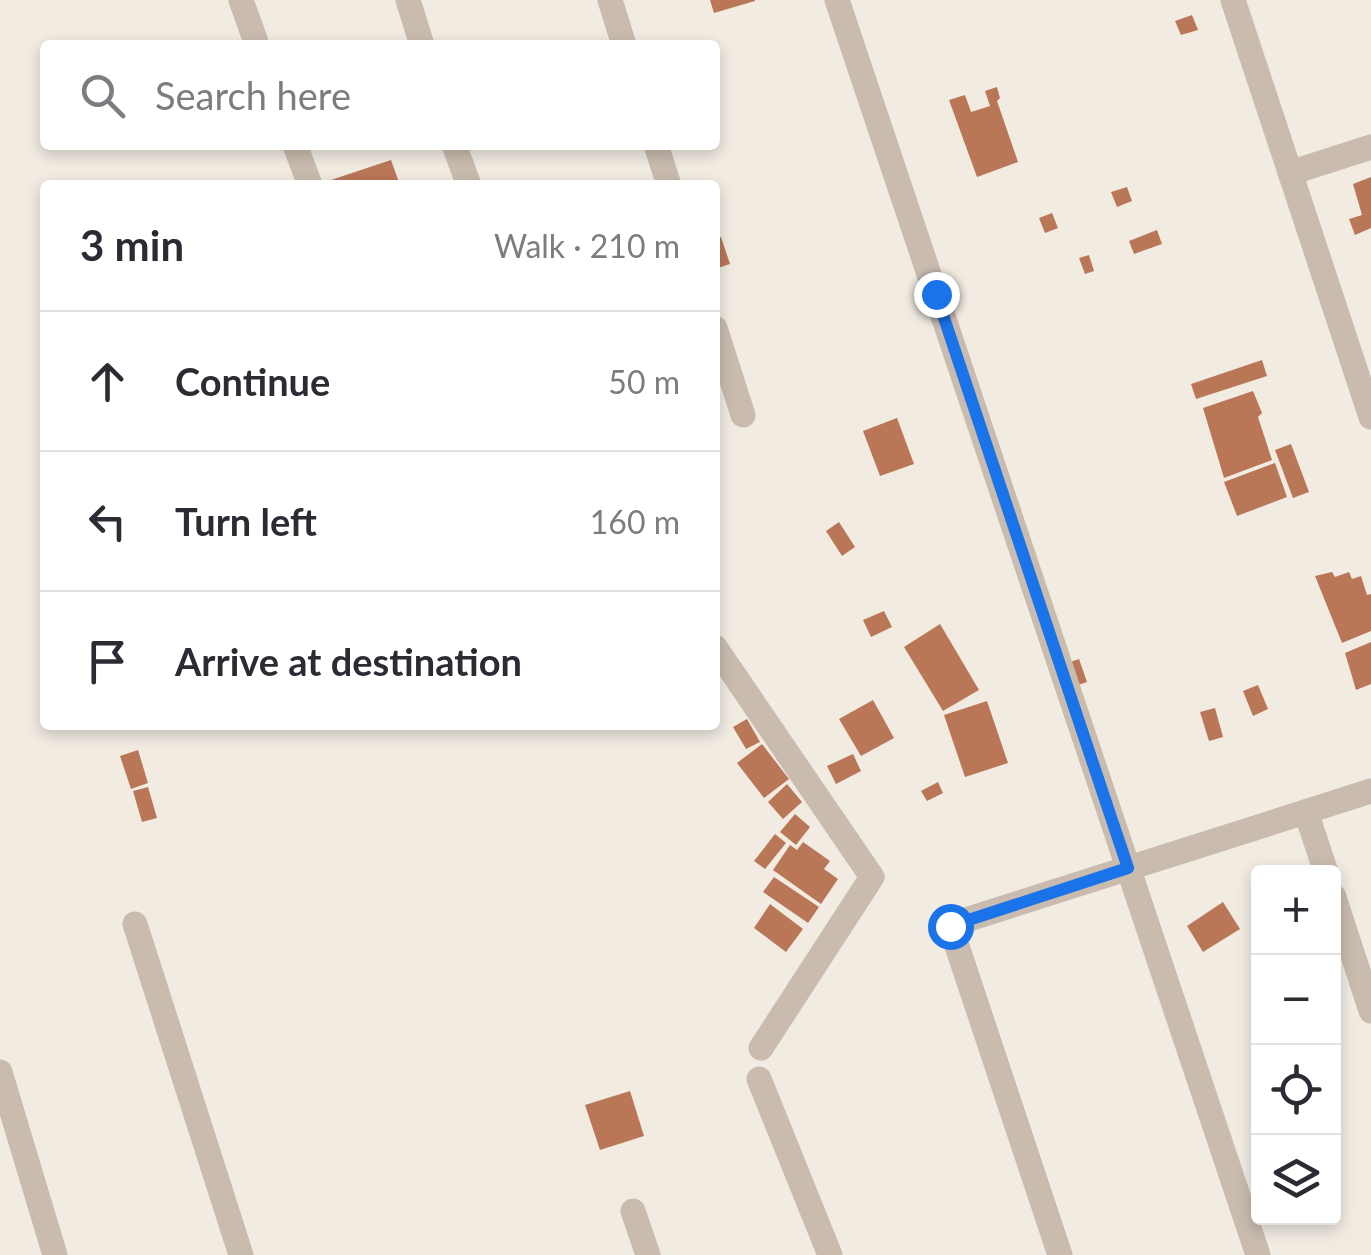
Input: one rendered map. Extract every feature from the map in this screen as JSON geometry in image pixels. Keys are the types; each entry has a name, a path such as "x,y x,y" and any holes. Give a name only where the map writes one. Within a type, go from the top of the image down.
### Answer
{"street":[{"path":"240,0 256,40"},
{"path":"408,0 420,40"},
{"path":"610,0 622,40"},
{"path":"837,0 1258,1255"},
{"path":"1233,0 1371,417"},
{"path":"1290,174 1371,146"},
{"path":"297,150 308,180"},
{"path":"456,150 467,180"},
{"path":"658,150 667,180"},
{"path":"720,344 743,415"},
{"path":"720,654 872,877 761,1048"},
{"path":"1060,1255 950,926 1371,791"},
{"path":"1306,812 1324,865"},
{"path":"1341,918 1371,1011"},
{"path":"134,924 241,1255"},
{"path":"0,1072 55,1255"},
{"path":"759,1078 830,1255"},
{"path":"633,1210 648,1255"}],"building":[{"path":"710,0 755,0 755,1 714,13"},
{"path":"1192,15 1198,30 1181,35 1175,21"},
{"path":"997,87 997,101 1018,162 977,177 949,100 965,95 971,112 990,106 985,91"},
{"path":"391,160 398,180 331,180"},
{"path":"1371,177 1371,228 1355,235 1349,219 1362,215 1353,184"},
{"path":"1127,187 1132,201 1117,207 1111,192"},
{"path":"1052,213 1058,228 1045,233 1039,218"},
{"path":"1157,230 1162,244 1134,254 1129,241"},
{"path":"720,237 730,264 720,267"},
{"path":"1089,255 1094,271 1085,274 1079,258"},
{"path":"1262,360 1267,376 1196,399 1191,384"},
{"path":"1253,391 1272,460 1224,478 1203,408"},
{"path":"897,418 914,464 880,476 863,431"},
{"path":"1291,444 1309,492 1293,498 1275,450"},
{"path":"1275,463 1287,497 1237,516 1224,482"},
{"path":"839,522 855,547 842,556 826,531"},
{"path":"1332,572 1335,577 1349,572 1352,579 1361,576 1367,595 1371,594 1371,631 1342,643 1315,576"},
{"path":"884,611 892,627 871,637 863,620"},
{"path":"940,624 979,690 943,711 904,647"},
{"path":"1371,642 1371,684 1356,690 1345,653"},
{"path":"1079,659 1087,682 1072,687 1064,664"},
{"path":"1258,685 1268,709 1253,716 1243,691"},
{"path":"873,700 894,738 861,756 839,719"},
{"path":"987,701 1008,763 965,777 944,715"},
{"path":"1215,708 1223,737 1209,741 1200,712"},
{"path":"747,719 760,742 746,749 733,727"},
{"path":"762,744 789,779 764,798 737,763"},
{"path":"138,750 148,783 131,789 120,756"},
{"path":"853,754 861,771 836,784 827,766"},
{"path":"938,782 943,793 927,801 921,791"},
{"path":"787,784 802,802 783,819 768,802"},
{"path":"148,787 157,818 142,822 133,791"},
{"path":"795,814 810,827 796,845 780,832"},
{"path":"775,834 786,843 765,869 754,861"},
{"path":"803,842 830,861 824,869 838,879 821,904 773,870 790,845 797,850"},
{"path":"774,877 819,907 808,923 763,892"},
{"path":"1223,902 1240,929 1203,952 1187,926"},
{"path":"770,904 803,929 786,952 754,928"},
{"path":"630,1091 644,1136 600,1150 585,1105"}],"route":[{"path":"936,294 1128,868 950,926"}]}
